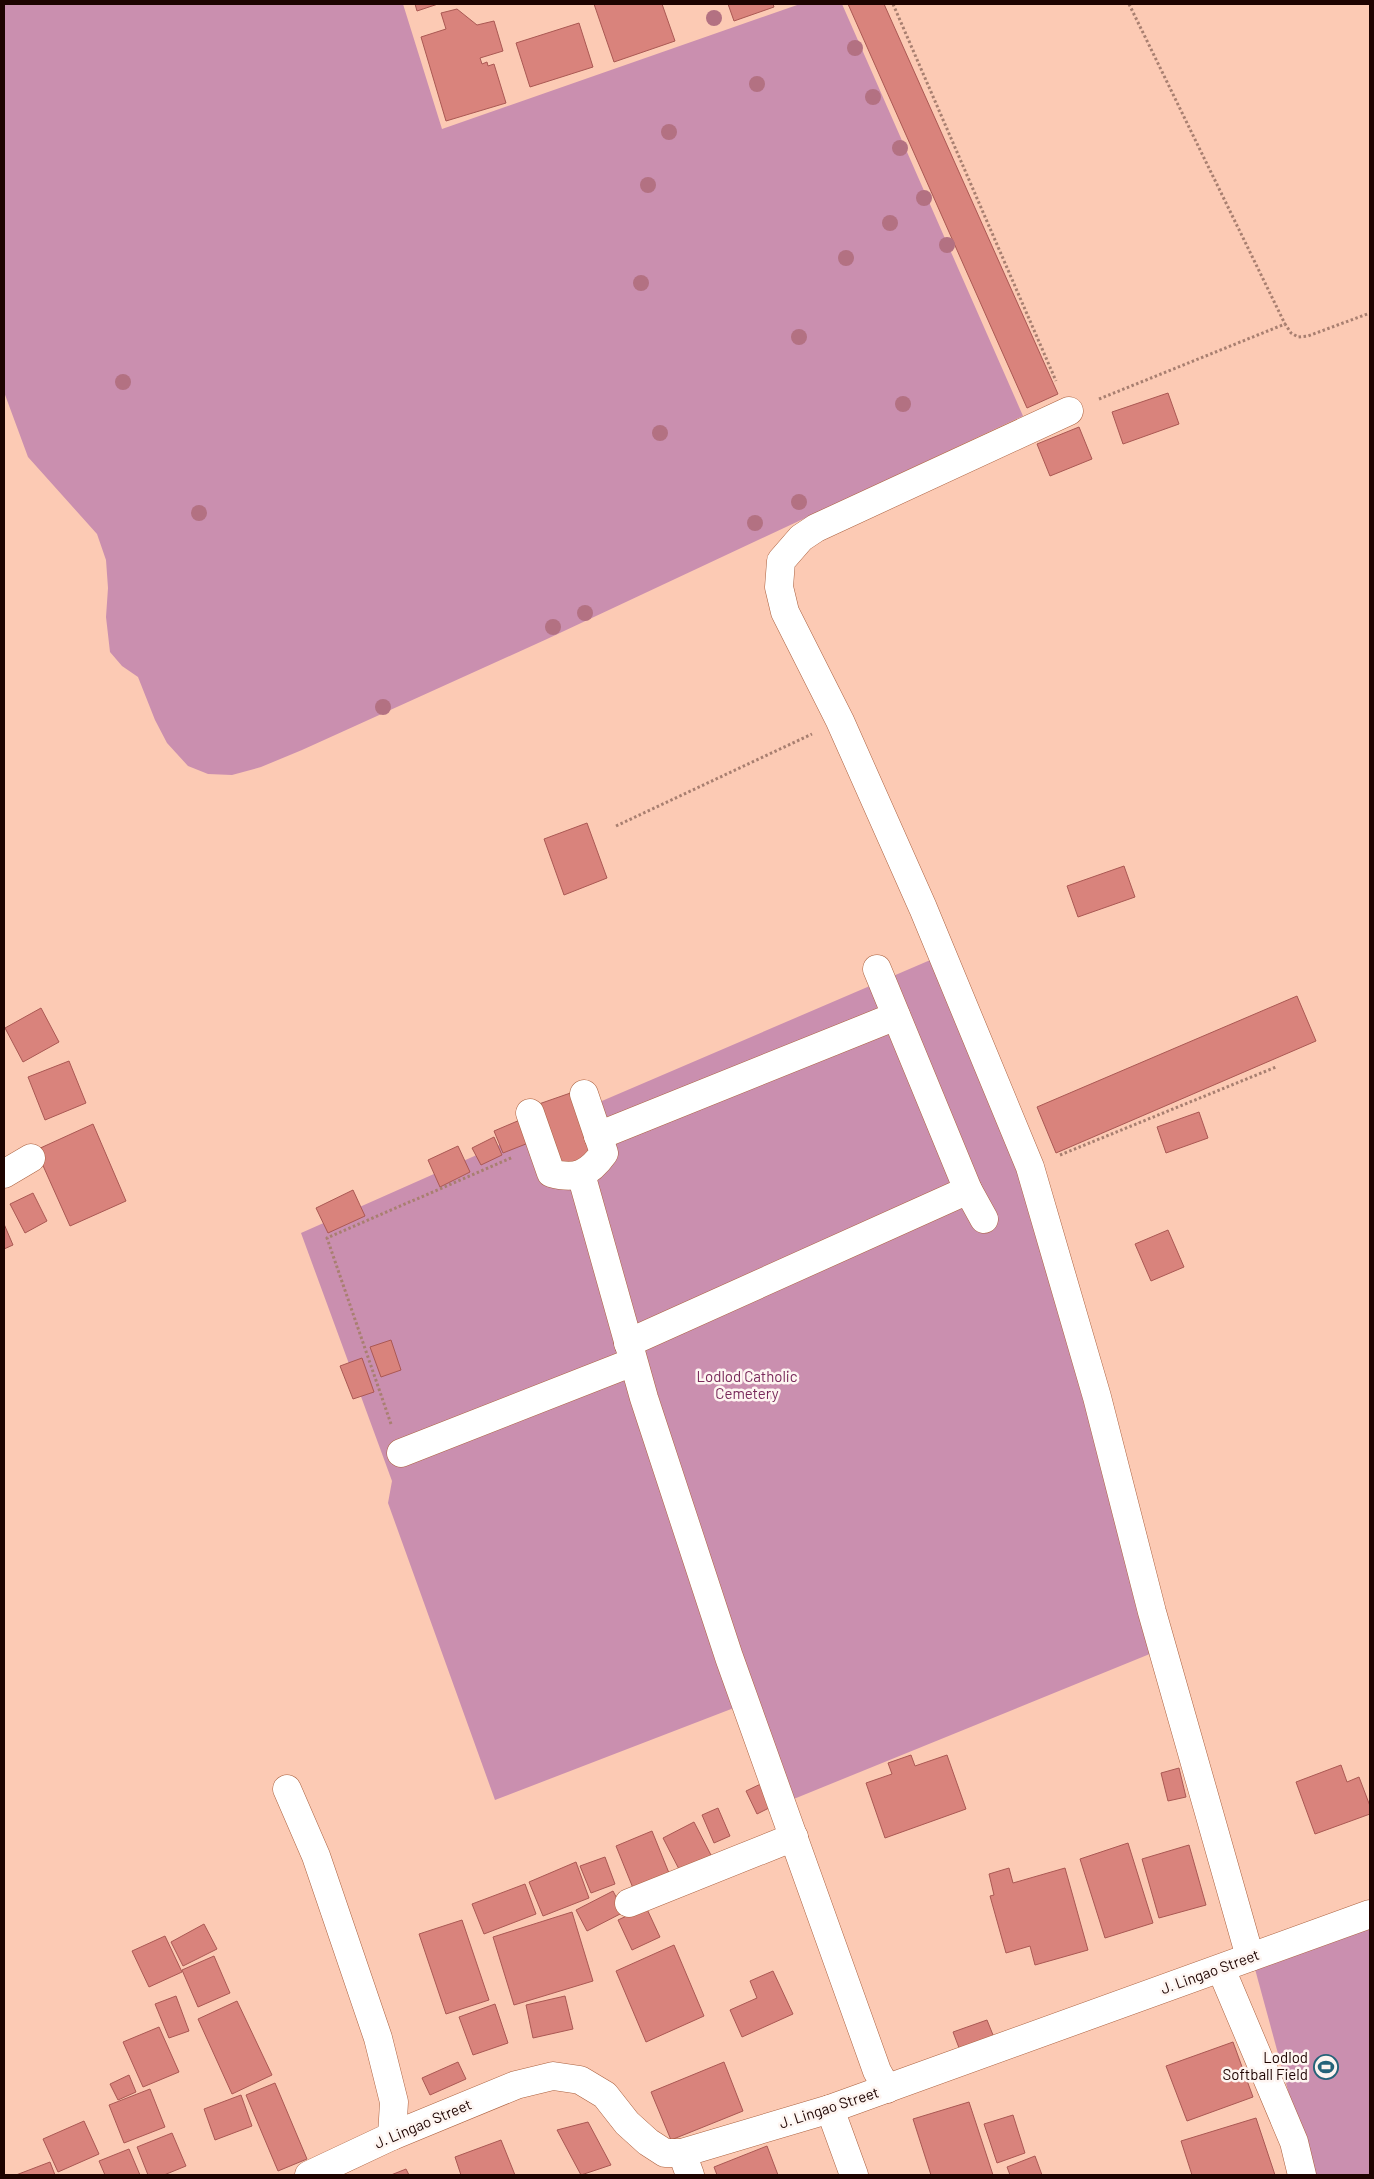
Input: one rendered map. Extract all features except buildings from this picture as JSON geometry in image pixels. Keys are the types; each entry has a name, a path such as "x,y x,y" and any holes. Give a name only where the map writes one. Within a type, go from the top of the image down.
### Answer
{"street":[{"path":"1069,411 816,528 801,538 781,561 779,587 785,612 840,721 923,908 1030,1168 1097,1397 1152,1612 1250,1957"},
{"path":"877,969 968,1190 984,1219"},
{"path":"598,1136 896,1016"},
{"path":"530,1113 552,1173 564,1176 581,1174 595,1165 604,1153 584,1094"},
{"path":"4,1174 31,1158"},
{"path":"581,1174 630,1353 729,1657 877,2070 887,2089"},
{"path":"401,1452 630,1353 968,1190"},
{"path":"287,1789 316,1856 378,2038 394,2102 392,2136"},
{"path":"630,1903 794,1837"},
{"name":"J. Lingao Street","path":"309,2175 392,2136 516,2085 553,2076 580,2080 605,2095 627,2123 648,2142 686,2164 830,2109 1370,1914"},
{"path":"1220,1969 1294,2142 1302,2175"},
{"path":"830,2109 854,2175"}],"path":[{"path":"893,4 1069,411 1285,324"},
{"path":"1129,4 1291,333 1298,338 1308,336 1370,312"},
{"path":"616,826 840,721"},
{"path":"1030,1168 1276,1067"},
{"path":"401,1452 327,1238 541,1145"}],"green space":[{"path":"4,4 403,4 442,129 800,4 842,4 1023,416 547,639 302,750 261,767 232,775 208,774 188,766 167,743 155,720 138,677 122,666 110,652 106,617 108,588 106,560 97,534 28,457 4,392"},
{"name":"Lodlod Catholic Cemetery","path":"942,955 1053,1228 1162,1649 779,1805 739,1706 495,1800 388,1503 392,1481 301,1233 497,1146"},
{"name":"Lodlod Softball Field","path":"1370,1918 1370,2175 1311,2175 1252,1958"}],"place":[{"name":"Lodlod Softball Field","path":"1326,2067"}]}
